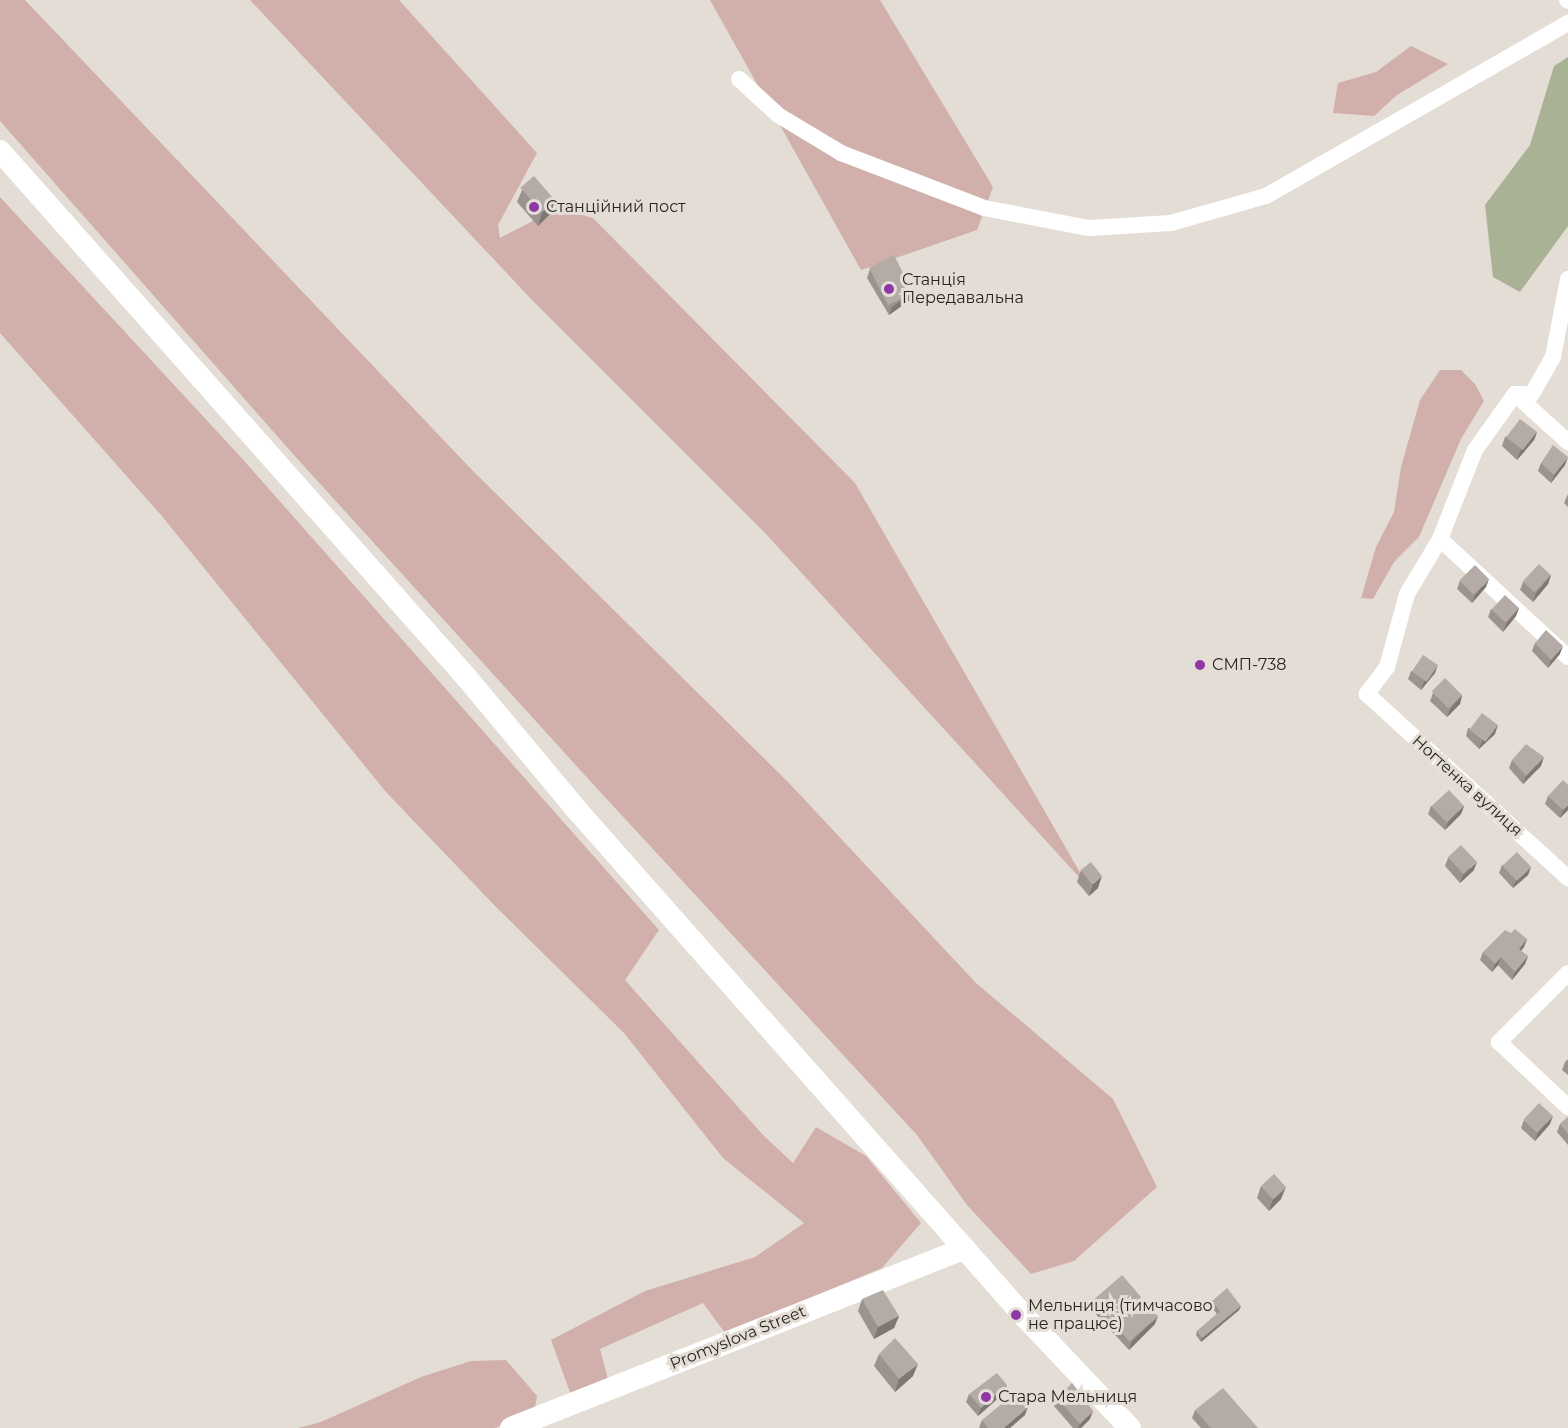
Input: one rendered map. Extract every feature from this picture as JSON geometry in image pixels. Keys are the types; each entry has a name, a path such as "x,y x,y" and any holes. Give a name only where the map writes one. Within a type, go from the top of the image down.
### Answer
{"street":[{"path":"739,79 778,116 841,153 984,208 1089,228 1172,223 1266,196 1568,23"},
{"path":"0,151 467,678 576,809 1024,1316 1130,1428"},
{"path":"1515,394 1532,394 1553,357 1568,279"},
{"path":"1515,394 1568,442"},
{"path":"1515,394 1475,450 1440,539 1568,657"},
{"name":"Ногтенка вулиця","path":"1440,539 1407,594 1387,668 1367,694 1568,878"},
{"path":"1568,973 1499,1042 1568,1107"},
{"name":"Promyslova Street","path":"512,1428 965,1248"}],"shaded area":[{"path":"0,0 25,0 473,471 789,783 976,983 1113,1099 1157,1187 1074,1261 1031,1274 967,1205 917,1135 602,794 293,454 0,121"},
{"path":"250,0 399,0 537,153 498,225 500,238 558,208 593,218 855,483 1089,888 766,534 532,300"},
{"path":"710,0 880,0 993,187 977,230 861,270"},
{"path":"1411,46 1448,64 1397,95 1374,116 1333,113 1338,83 1376,72"},
{"path":"1568,57 1568,226 1520,292 1493,277 1485,205 1530,145 1554,66"},
{"path":"0,197 238,454 659,930 625,980 763,1135 793,1163 816,1127 866,1156 921,1223 882,1268 725,1333 703,1303 600,1349 609,1383 571,1395 551,1340 645,1291 755,1257 804,1223 723,1158 624,1033 496,907 386,792 161,515 0,333"},
{"path":"1440,370 1461,370 1475,384 1484,401 1461,439 1419,537 1394,562 1373,599 1361,598 1376,547 1394,512 1401,467 1420,400"},
{"path":"506,1360 537,1396 534,1413 495,1428 298,1428 321,1422 421,1377 471,1361"}],"building":[{"path":"534,176 555,200 541,212 520,188"},
{"name":"Станція Передавальна","path":"894,255 913,292 888,305 869,268"},
{"path":"1520,419 1537,432 1523,450 1506,437"},
{"path":"1553,445 1568,457 1554,475 1541,463"},
{"path":"1539,564 1551,575 1534,592 1523,582"},
{"path":"1475,565 1489,579 1474,595 1459,581"},
{"path":"1505,595 1519,608 1505,623 1491,610"},
{"path":"1546,630 1563,646 1551,660 1535,643"},
{"path":"1423,655 1438,665 1427,682 1412,672"},
{"path":"1445,678 1462,695 1449,708 1432,691"},
{"path":"1482,713 1498,725 1485,742 1469,730"},
{"path":"1526,744 1544,757 1526,776 1512,760"},
{"path":"1563,780 1568,785 1568,805 1563,810 1548,796"},
{"path":"1449,790 1464,806 1446,822 1431,806"},
{"path":"1461,845 1477,862 1464,874 1448,857"},
{"path":"1517,852 1531,867 1517,881 1502,866"},
{"path":"1091,862 1102,876 1092,884 1081,870"},
{"path":"1515,929 1527,939 1519,949 1528,956 1515,972 1501,957 1495,964 1483,952 1505,930 1511,933"},
{"path":"1539,1103 1553,1116 1537,1133 1523,1120"},
{"path":"1568,1117 1568,1134 1560,1124"},
{"path":"1274,1174 1286,1187 1273,1199 1261,1186"},
{"path":"1122,1275 1158,1317 1129,1341 1093,1300"},
{"path":"1227,1288 1241,1306 1202,1338 1197,1331 1220,1311 1212,1301"},
{"path":"883,1290 899,1316 878,1327 862,1299"},
{"path":"895,1338 918,1364 899,1379 879,1354"},
{"path":"997,1373 1007,1385 981,1408 969,1394"},
{"path":"1072,1383 1093,1411 1080,1424 1057,1398"},
{"path":"1223,1388 1258,1428 1211,1428 1195,1410"},
{"path":"1015,1393 1028,1407 1004,1428 988,1428 982,1420"}],"place":[{"name":"Станційний пост","path":"534,207"},
{"name":"Станція Передавальна","path":"889,289"},
{"name":"СМП-738","path":"1200,665"},
{"name":"Мельниця (тимчасово не працює)","path":"1016,1315"},
{"name":"Стара Мельниця","path":"986,1397"}]}
